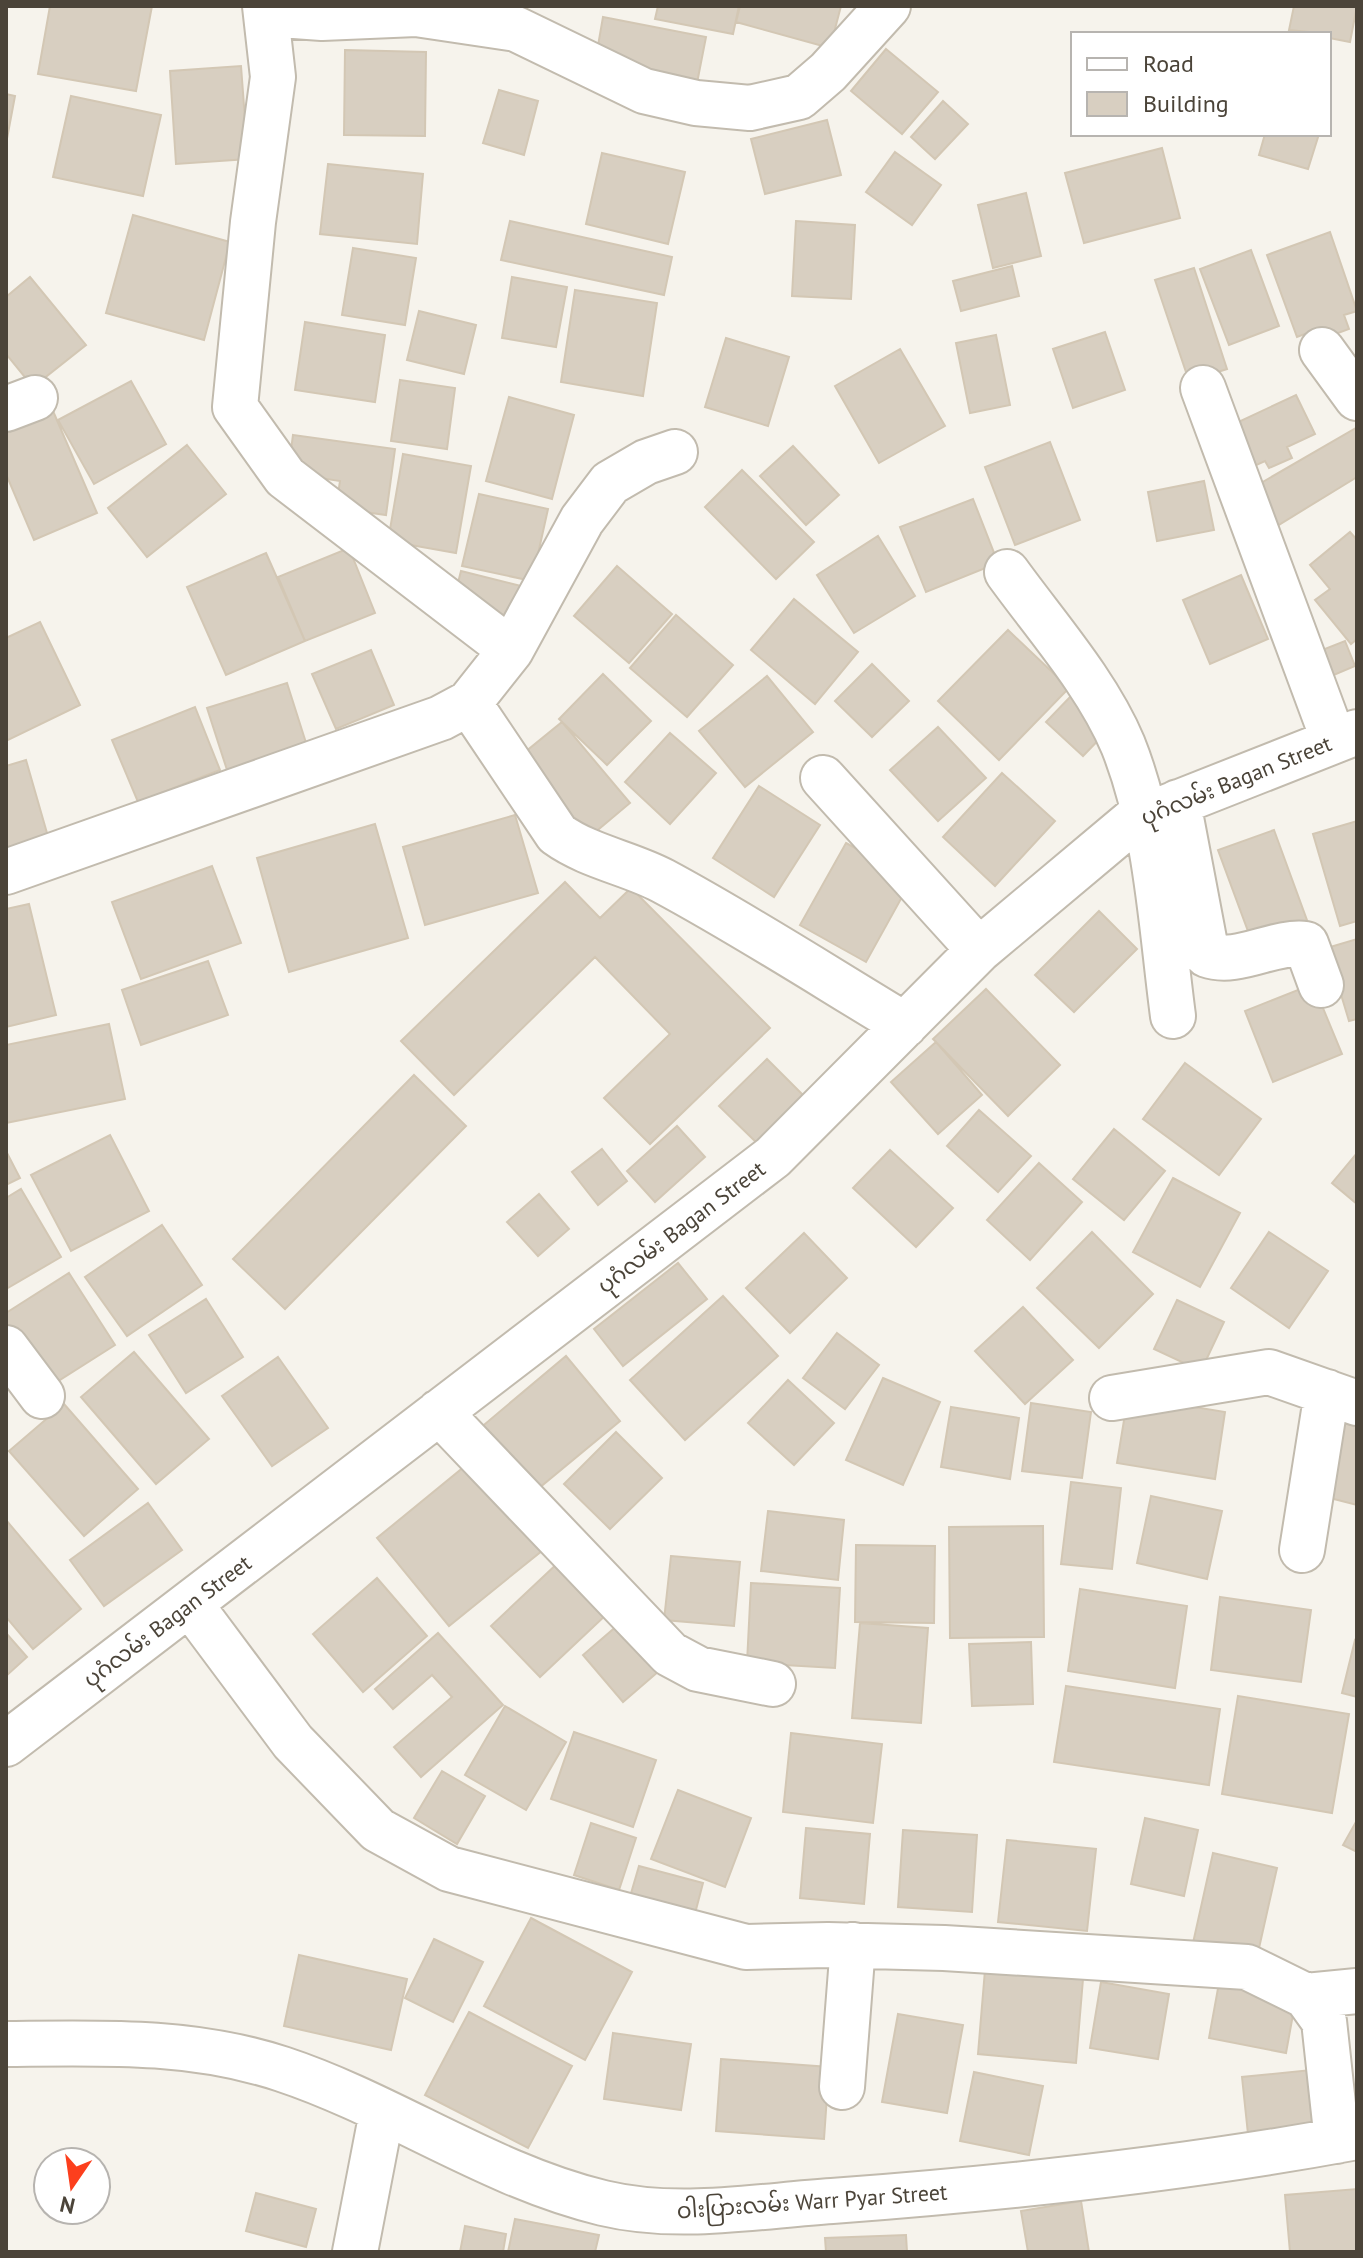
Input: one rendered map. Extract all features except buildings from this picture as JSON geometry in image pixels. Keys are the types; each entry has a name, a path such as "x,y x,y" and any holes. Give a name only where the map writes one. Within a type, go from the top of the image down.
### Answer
{"street":[{"path":"511,650 285,477 235,407 253,222 273,77 266,10 322,18 416,10 516,29 644,91 696,103 750,108 799,97 828,72 888,6"},
{"path":"1322,350 1357,398"},
{"path":"1203,388 1345,736"},
{"path":"6,872 441,718 469,703 511,650 582,520 610,483 646,462 675,452"},
{"path":"1007,572 1092,690 1162,809 1207,955 1219,960 1290,942 1306,944 1321,985"},
{"path":"469,703 557,834 576,847 639,868 694,898 905,1025"},
{"name":"ပုဂံလမ်း Bagan Street","path":"6,1744 773,1157 979,950 1134,820 1345,736"},
{"path":"823,778 979,950"},
{"path":"1162,809 1173,1016"},
{"path":"6,1348 42,1396"},
{"path":"1112,1398 1269,1372 1342,1398 1302,1550"},
{"path":"439,1412 670,1654 698,1669 773,1684"},
{"path":"190,1604 293,1742 378,1830 449,1869 746,1947 853,1945 1069,1954 1247,1967 1306,1996 1324,2021 1347,2139"},
{"path":"842,2087 853,1945"},
{"path":"1306,1996 1357,1991"},
{"name":"ဝါးပြားလမ်း Warr Pyar Street","path":"6,2044 144,2042 218,2052 283,2069 531,2178 603,2203 680,2213 988,2189 1347,2139"},
{"path":"355,2252 382,2112"}]}
